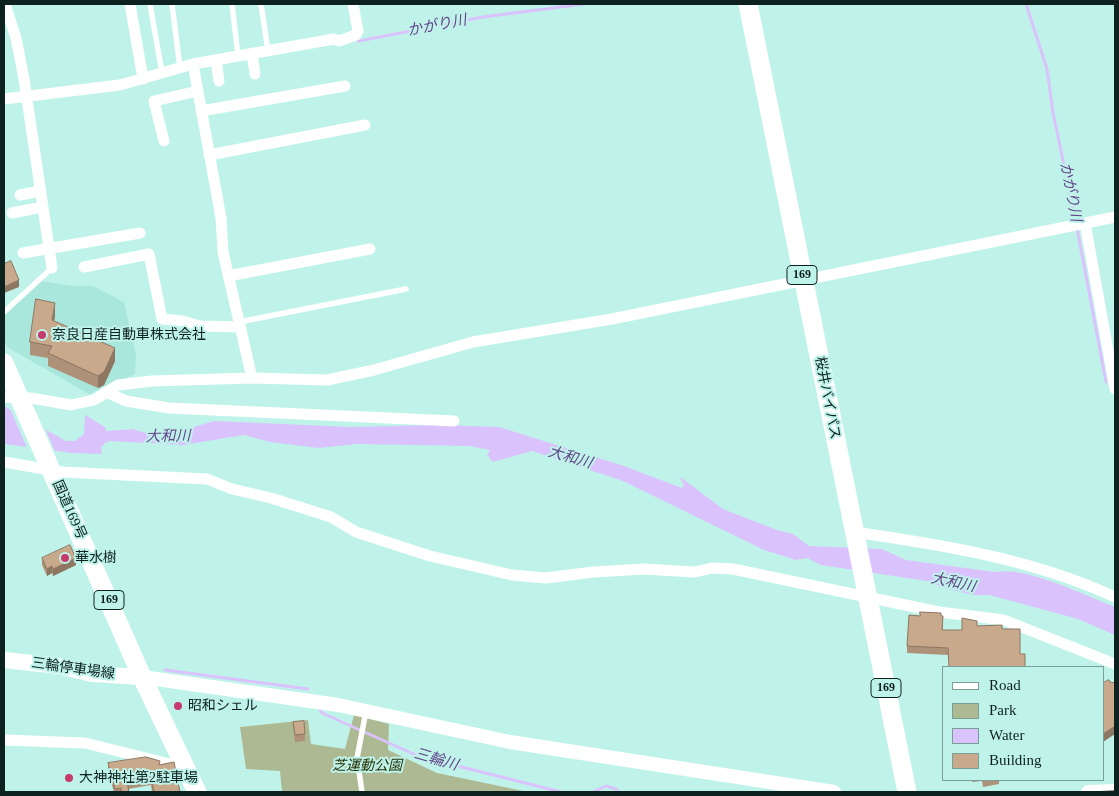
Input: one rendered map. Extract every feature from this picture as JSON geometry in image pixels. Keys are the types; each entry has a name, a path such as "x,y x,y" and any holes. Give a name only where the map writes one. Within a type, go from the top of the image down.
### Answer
{"highway":[{"name":"桜井バイパス","path":"748,4 907,792"},
{"name":"国道169号","path":"4,363 15,400 51,469 142,677 197,792"}],"main road":[{"name":"三輪停車場線","path":"4,660 59,666 92,674 142,677"}],"street":[{"path":"5,4 16,38 52,268"},
{"path":"130,4 143,79"},
{"path":"4,100 90,90 143,79 193,64 334,39 340,42 356,35 358,31 353,4"},
{"path":"252,54 255,74"},
{"path":"216,60 219,81"},
{"path":"193,64 228,276 252,378"},
{"path":"201,111 345,86"},
{"path":"164,141 154,101 198,91"},
{"path":"209,155 365,125"},
{"path":"20,195 40,191"},
{"path":"12,213 43,208"},
{"path":"15,400 71,404 85,403 118,385 152,381 252,378 327,380 374,370 473,342 612,318 1115,217"},
{"path":"1086,223 1115,389"},
{"path":"23,253 140,233"},
{"path":"228,276 370,249"},
{"path":"84,267 149,254 162,319 183,321 200,326 240,325"},
{"path":"106,392 126,401 169,408 454,421"},
{"path":"4,462 51,469 207,480 331,517 356,532 430,556 512,575 546,578 593,572 644,569 695,572 712,568 866,590 939,612 1004,620 1115,664"},
{"path":"856,539 954,547 1033,568 1115,597"},
{"path":"142,677 338,705 366,716 510,742 834,792"},
{"path":"4,740 86,743 170,764 181,761"},
{"path":"1088,792 1115,791"}],"lane":[{"path":"150,4 162,73"},
{"path":"172,4 180,68"},
{"path":"232,4 238,56"},
{"path":"260,4 268,51"},
{"path":"4,312 52,268"},
{"path":"240,325 406,289"},
{"path":"362,792 357,758 366,716"}],"shaded area":[{"name":"奈良日産自動車株式会社","path":"39,281 73,286 93,286 124,302 136,355 135,374 89,394 7,347 4,340 4,313"}],"green space":[{"name":"芝運動公園","path":"354,715 389,724 388,750 437,773 528,792 282,792 280,771 246,769 240,727 308,720 311,744 345,749"}],"water":[{"name":"大和川","path":"4,406 66,441 75,441 84,434 85,415 105,427 106,431 132,429 160,437 214,421 350,427 438,425 499,427 624,466 682,488 684,485 679,476 723,509 777,530 793,534 809,546 882,549 906,560 995,572 1008,571 1039,577 1115,607 1115,635 1078,619 989,595 973,595 940,587 933,582 821,565 807,558 796,560 764,550 623,481 532,451 493,462 487,455 490,450 469,446 357,444 318,448 270,442 244,435 183,445 110,441 101,448 102,454 72,453 4,444"}],"pier":[{"path":"9,406 44,426 56,454 28,450"}],"building":[{"path":"11,261 19,280 4,287 4,264"},
{"path":"36,299 55,303 52,320 115,348 104,372 98,376 48,353 52,346 30,342"},
{"path":"70,545 76,558 53,569 52,566 47,569 42,558"},
{"path":"920,612 941,613 941,616 943,616 942,630 962,630 962,618 977,621 977,626 1002,625 1002,629 1020,629 1020,654 1025,654 1025,666 949,666 948,648 907,646 909,615 920,616"},
{"path":"1109,680 1115,683 1115,726 1104,733 1104,682"},
{"path":"304,721 305,734 295,735 293,722"},
{"path":"146,757 160,761 159,765 174,762 180,792 154,792 151,777 127,781 129,792 121,792 121,788 115,789 108,763"}],"waterway":[{"name":"かがり川","path":"357,38 358,41 483,17 584,4"},
{"name":"かがり川","path":"1026,4 1047,69 1053,113 1076,222"},
{"name":"かがり川","path":"1077,228 1106,382"},
{"name":"三輪川","path":"165,670 308,689"},
{"name":"三輪川","path":"319,708 322,713 418,756 561,792"},
{"name":"三輪川","path":"593,792 606,786 619,792"}],"place":[{"name":"奈良日産自動車株式会社","path":"42,335"},
{"name":"華水樹","path":"65,558"},
{"name":"昭和シェル","path":"178,706"},
{"name":"大神神社第2駐車場","path":"69,778"}]}
